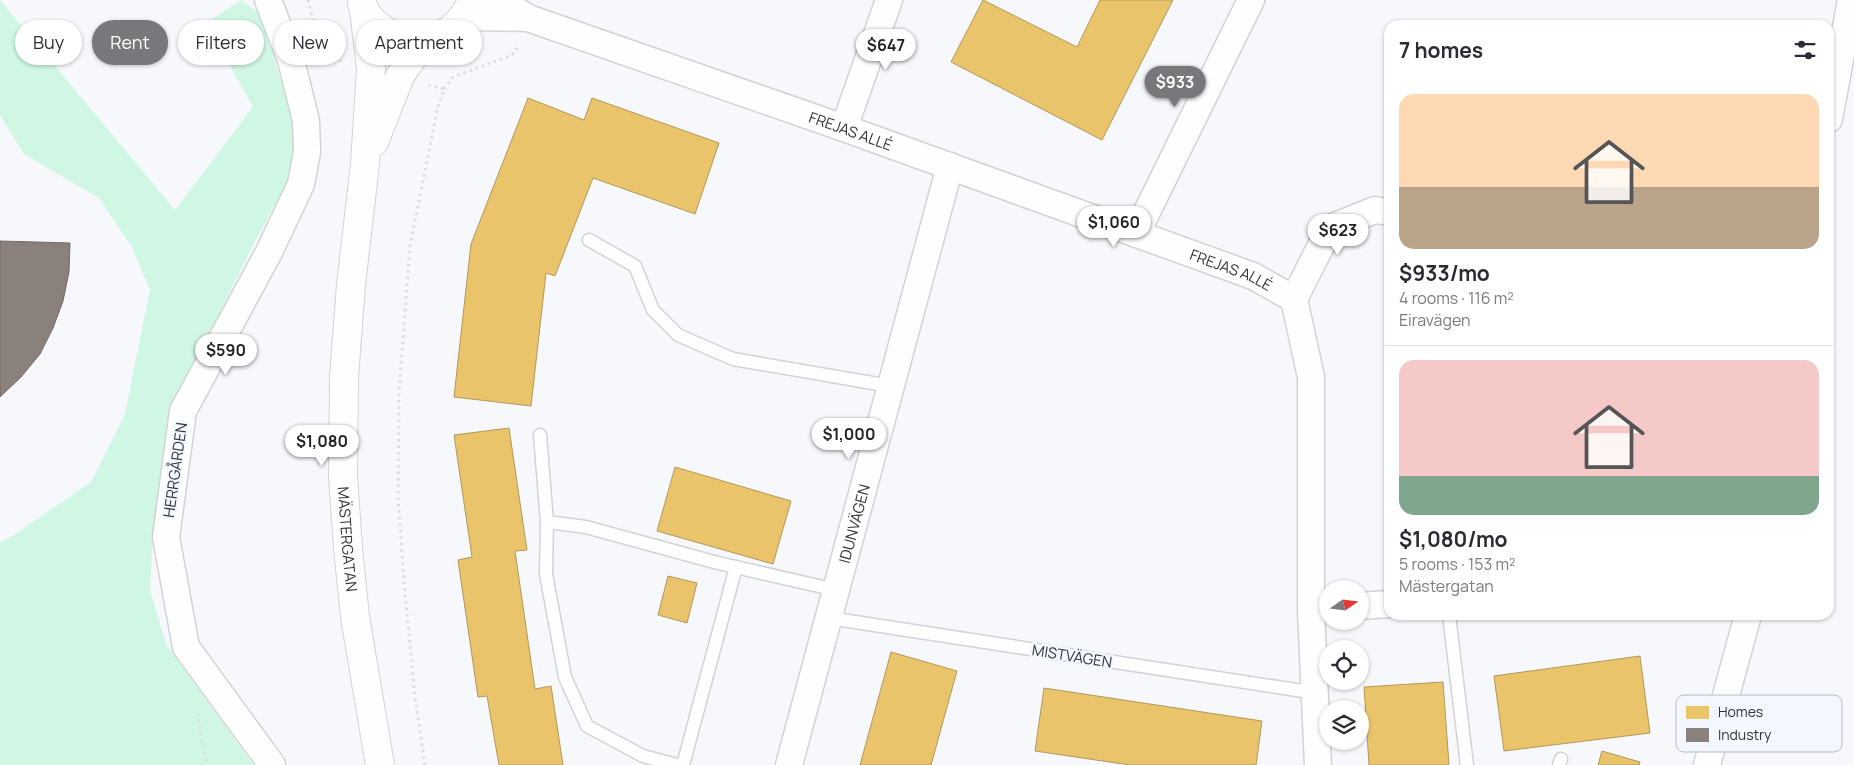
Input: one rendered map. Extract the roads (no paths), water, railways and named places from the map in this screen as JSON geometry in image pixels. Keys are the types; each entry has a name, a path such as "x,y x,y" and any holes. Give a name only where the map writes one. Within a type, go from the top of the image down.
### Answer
{"main road":[{"name":"MÄSTERGATAN","path":"461,20 465,16 473,0"},
{"name":"MÄSTERGATAN","path":"363,5 374,20"},
{"name":"MÄSTERGATAN","path":"363,5 371,69 365,164 350,285 344,377 343,476 355,617 380,765"},
{"name":"MÄSTERGATAN","path":"365,164 400,76 407,65"}],"street":[{"name":"HERRGÅRDEN","path":"268,0 291,60 306,121 307,152 301,184 269,252 183,411 166,537 186,647 272,765"},
{"name":"FREJAS ALLÉ","path":"499,0 528,18 844,128 1253,276 1294,299"},
{"path":"844,128 889,0"},
{"path":"1136,234 1251,0"},
{"path":"1834,92 1851,0"},
{"name":"FREJAS ALLÉ","path":"471,20 478,17 528,18"},
{"name":"IDUNVÄGEN","path":"789,765 950,166"},
{"path":"1318,765 1316,693 1319,610 1311,377 1294,299 1330,228 1375,210 1384,211"},
{"path":"1369,605 1384,604"},
{"path":"1726,695 1747,620"},
{"path":"1707,765 1711,752"}],"lane":[{"path":"589,240 635,266 653,310 678,335 733,359 890,386"},
{"path":"540,435 547,522 546,574 565,677 587,726 643,756 677,765"},
{"path":"547,522 586,527 736,567 836,590"},
{"path":"682,765 736,567"},
{"name":"MISTVÄGEN","path":"828,618 1316,693"},
{"path":"1450,620 1467,765"}]}
